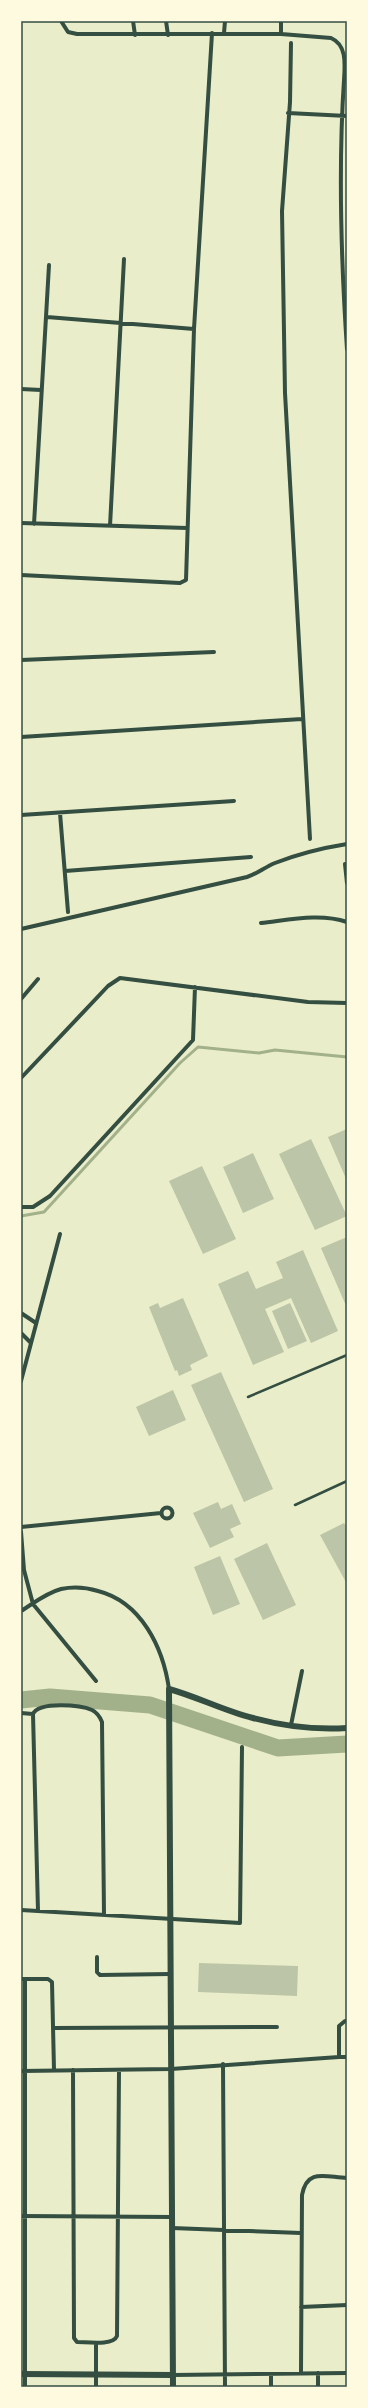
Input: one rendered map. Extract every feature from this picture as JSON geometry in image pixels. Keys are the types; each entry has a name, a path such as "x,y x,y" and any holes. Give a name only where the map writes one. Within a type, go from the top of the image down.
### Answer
{"street":[{"path":"61,21 68,32 77,34 281,34 331,38 337,41 342,47 343,54 339,213 347,350"},
{"path":"133,21 136,35"},
{"path":"166,21 168,35"},
{"path":"224,33 225,21"},
{"path":"281,21 281,34"},
{"path":"21,575 180,583 186,580 188,574 187,528 194,328 212,33"},
{"path":"291,43 282,211 285,393 302,720 310,839"},
{"path":"288,112 347,116"},
{"path":"110,526 124,259"},
{"path":"34,524 41,390 48,318 49,266"},
{"path":"48,318 194,328"},
{"path":"21,389 41,390"},
{"path":"21,523 187,528"},
{"path":"21,660 214,652"},
{"path":"21,737 302,720"},
{"path":"21,815 234,801"},
{"path":"60,813 68,912"},
{"path":"21,929 247,877 256,874 273,863 313,850 347,844"},
{"path":"65,871 251,857"},
{"path":"345,864 347,883"},
{"path":"261,923 314,917 334,918 347,922"},
{"path":"21,1078 108,986 116,980 124,978 308,1002 347,1003"},
{"path":"21,999 38,979"},
{"path":"21,1208 37,1205 50,1196 192,1040 195,987"},
{"path":"21,1381 60,1234"},
{"path":"21,1313 36,1323"},
{"path":"21,1333 31,1344"},
{"path":"21,1527 161,1513"},
{"path":"21,1532 24,1570 33,1604 96,1681"},
{"path":"21,1611 47,1594 79,1586 103,1592 121,1600 143,1621 152,1636 164,1665 169,1689 173,2387"},
{"path":"291,1725 302,1671"},
{"path":"169,1689 252,1718 330,1730 347,1728"},
{"path":"38,1911 33,1714 37,1709 45,1706 72,1706 91,1710 100,1716 102,1722 104,1915"},
{"path":"21,1713 33,1714"},
{"path":"21,1910 240,1923 242,1747"},
{"path":"96,1957 97,1972 100,1975 170,1974"},
{"path":"25,2387 23,2374 23,1979 48,1979 52,1982 54,2070"},
{"path":"339,2057 339,2026 345,2021"},
{"path":"54,2028 170,2026 277,2027"},
{"path":"23,2070 171,2069 224,2064 347,2057"},
{"path":"224,2064 225,2387"},
{"path":"74,2070 74,2338 77,2342 96,2343 114,2340 118,2336 120,2216 119,2070"},
{"path":"301,2373 301,2233 304,2185 310,2177 316,2176 347,2178"},
{"path":"23,2216 172,2217"},
{"path":"172,2228 301,2233"},
{"path":"301,2307 347,2305"},
{"path":"96,2343 96,2387"},
{"path":"318,2373 318,2387"},
{"path":"23,2374 347,2374"},
{"path":"271,2374 271,2387"}],"lane":[{"path":"248,1397 347,1355"},
{"path":"294,1505 347,1481"}],"building":[{"path":"347,1129 347,1181 328,1137"},
{"path":"311,1139 347,1216 315,1230 279,1154"},
{"path":"253,1153 274,1199 243,1213 223,1167"},
{"path":"202,1166 236,1239 203,1254 169,1181"},
{"path":"347,1237 347,1308 321,1248"},
{"path":"303,1250 338,1331 311,1343 291,1298 265,1309 284,1352 253,1365 218,1284 248,1271 256,1289 283,1278 276,1262"},
{"path":"183,1298 208,1356 190,1365 192,1370 179,1376 177,1370 175,1371 149,1307 158,1303 160,1308"},
{"path":"290,1303 307,1341 288,1349 272,1311"},
{"path":"221,1372 273,1489 244,1502 191,1385"},
{"path":"173,1390 186,1420 149,1436 136,1407"},
{"path":"218,1502 221,1509 232,1504 241,1524 230,1529 234,1537 210,1548 193,1513"},
{"path":"344,1523 347,1527 347,1584 320,1535"},
{"path":"267,1543 296,1605 263,1620 234,1559"},
{"path":"220,1556 240,1604 213,1615 194,1567"},
{"path":"199,1963 298,1966 297,1996 198,1992"}],"waterway":[{"path":"21,1216 44,1212 180,1063 198,1047 259,1053 275,1050 347,1057"},
{"path":"21,1700 50,1697 150,1705 278,1748 347,1744"}]}
